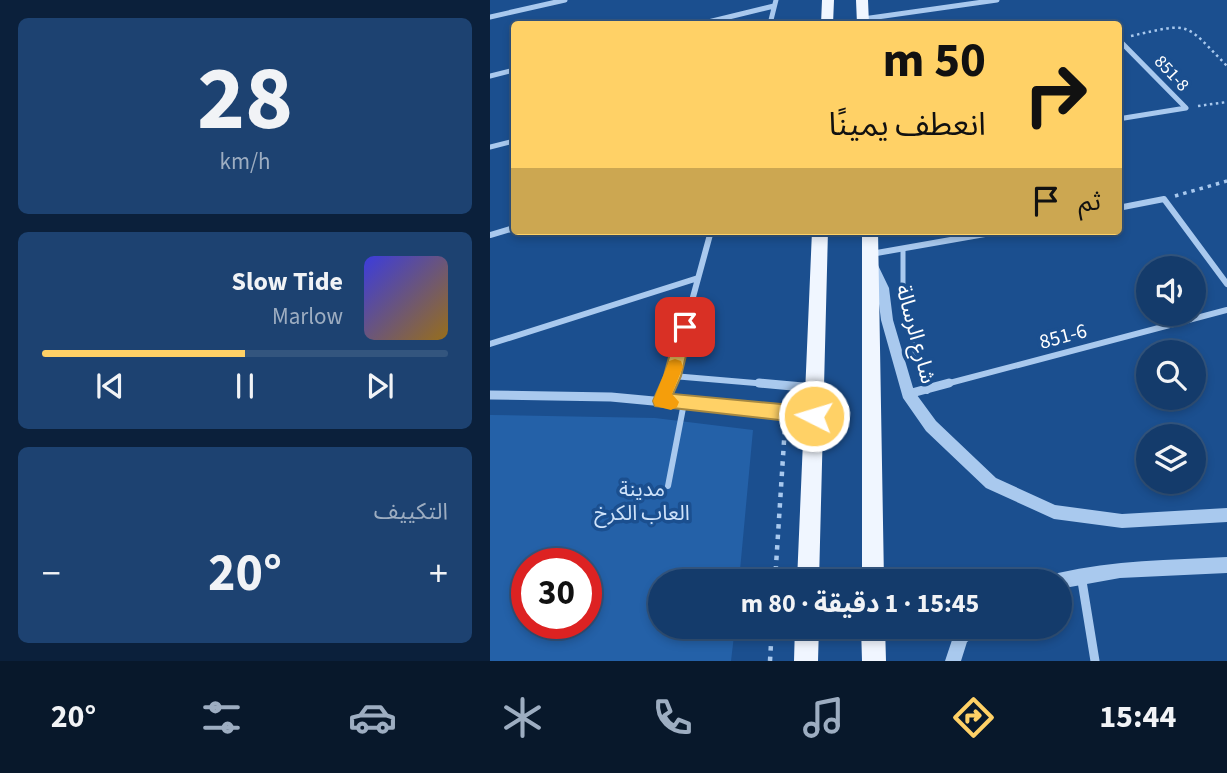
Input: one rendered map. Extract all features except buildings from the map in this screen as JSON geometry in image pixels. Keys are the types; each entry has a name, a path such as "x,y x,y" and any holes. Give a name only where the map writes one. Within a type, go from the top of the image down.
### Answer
{"main road":[{"path":"827,21 828,0"},
{"path":"862,0 863,21"},
{"path":"808,569 820,235"},
{"path":"870,235 873,569"},
{"path":"806,661 807,639"},
{"path":"873,639 874,661"}],"street":[{"path":"490,17 565,0"},
{"path":"869,21 997,0"},
{"path":"711,21 775,3 771,21"},
{"name":"851-8","path":"1122,41 1186,108"},
{"path":"490,76 511,71"},
{"name":"851-8","path":"1122,118 1186,108"},
{"path":"490,148 511,142"},
{"path":"1122,207 1164,199 1227,284"},
{"path":"490,235 511,229"},
{"path":"661,401 673,376 709,235"},
{"path":"870,257 981,235"},
{"name":"شارع الرسالة","path":"870,257 883,288 887,320 908,394 931,426 991,483 1054,512 1122,520 1227,515"},
{"path":"490,344 698,278"},
{"name":"851-6","path":"908,394 1227,310"},
{"path":"673,376 815,388"},
{"path":"490,395 535,394 661,401 814,416"},
{"path":"1072,577 1227,565"},
{"path":"1081,575 1095,661"},
{"path":"953,661 960,639"}],"lane":[{"path":"904,250 903,311 927,391"},
{"path":"668,486 684,403"}],"path":[{"path":"1122,37 1181,26 1198,34 1227,66"},
{"path":"1186,108 1226,103"},
{"path":"1164,199 1227,181"},
{"path":"776,569 786,413"},
{"path":"770,661 771,639"}],"green space":[{"name":"مدينة العاب الكرخ","path":"490,415 655,418 753,430 740,569 648,569 648,639 734,639 731,661 490,661"}],"slow traffic":[{"path":"671,402 661,401 675,367"}],"route":[{"path":"685,327 673,376 661,401 814,416"}]}
